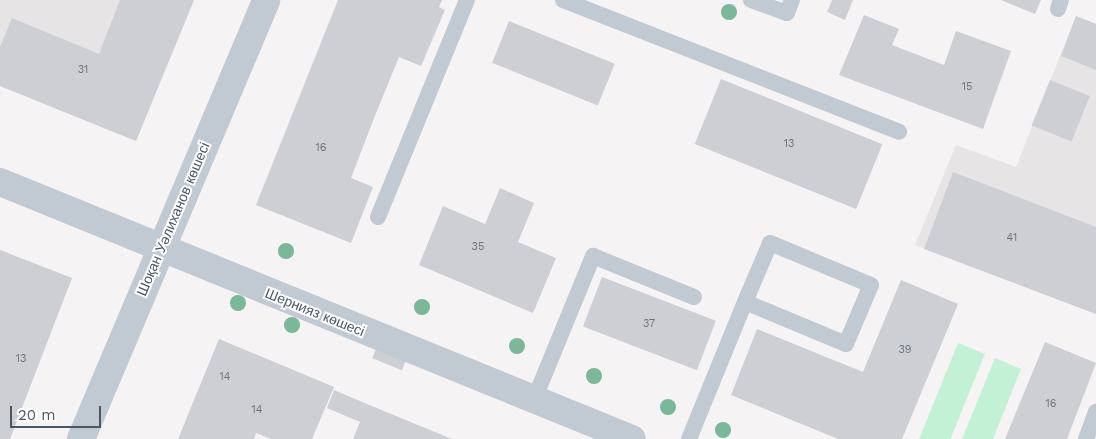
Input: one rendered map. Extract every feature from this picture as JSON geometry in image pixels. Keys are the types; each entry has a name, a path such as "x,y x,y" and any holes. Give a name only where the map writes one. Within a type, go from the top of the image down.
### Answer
{"street":[{"name":"Шоқан Уәлиханов көшесі","path":"81,439 266,0"},
{"name":"Шернияз көшесі","path":"0,182 160,249 632,439"}],"lane":[{"path":"378,217 467,0"},
{"path":"563,0 900,132"},
{"path":"752,0 787,13 792,0"},
{"path":"689,439 745,302 770,243 871,285 846,344 745,302"},
{"path":"534,400 593,256 694,296"},
{"path":"1086,439 1096,412"}],"shaded area":[{"path":"0,0 194,0 136,141 0,86"},
{"path":"1076,16 1096,24 1096,314 915,245 956,145 1016,167"}],"green space":[{"path":"958,343 985,354 950,439 919,439"},
{"path":"995,358 1021,369 993,439 962,439"}],"building":[{"path":"120,0 194,0 136,141 0,86 0,47 12,18 99,54"},
{"path":"338,0 442,0 439,7 445,10 421,66 399,57 374,118 351,178 373,187 351,243 256,205"},
{"path":"832,0 853,0 845,20 827,12"},
{"path":"1001,0 1041,0 1035,14"},
{"path":"864,15 899,29 892,45 944,65 956,31 1011,51 983,129 839,75"},
{"path":"1076,16 1096,24 1096,70 1061,56"},
{"path":"509,21 615,64 598,105 492,63"},
{"path":"721,79 882,144 856,209 695,144"},
{"path":"1050,80 1090,96 1072,142 1032,125"},
{"path":"953,172 1096,227 1096,314 924,249"},
{"path":"500,188 534,203 518,242 556,258 533,313 419,265 443,206 485,224"},
{"path":"0,250 72,278 10,439 0,439"},
{"path":"602,277 716,321 697,370 583,326"},
{"path":"901,280 958,304 902,439 838,439 731,395 757,329 863,372"},
{"path":"219,339 334,387 312,439 271,439 256,433 254,439 178,439"},
{"path":"1045,342 1096,363 1067,439 1005,439"},
{"path":"376,349 406,361 402,370 372,358"},
{"path":"334,390 452,439 353,439 360,422 327,408"}]}
